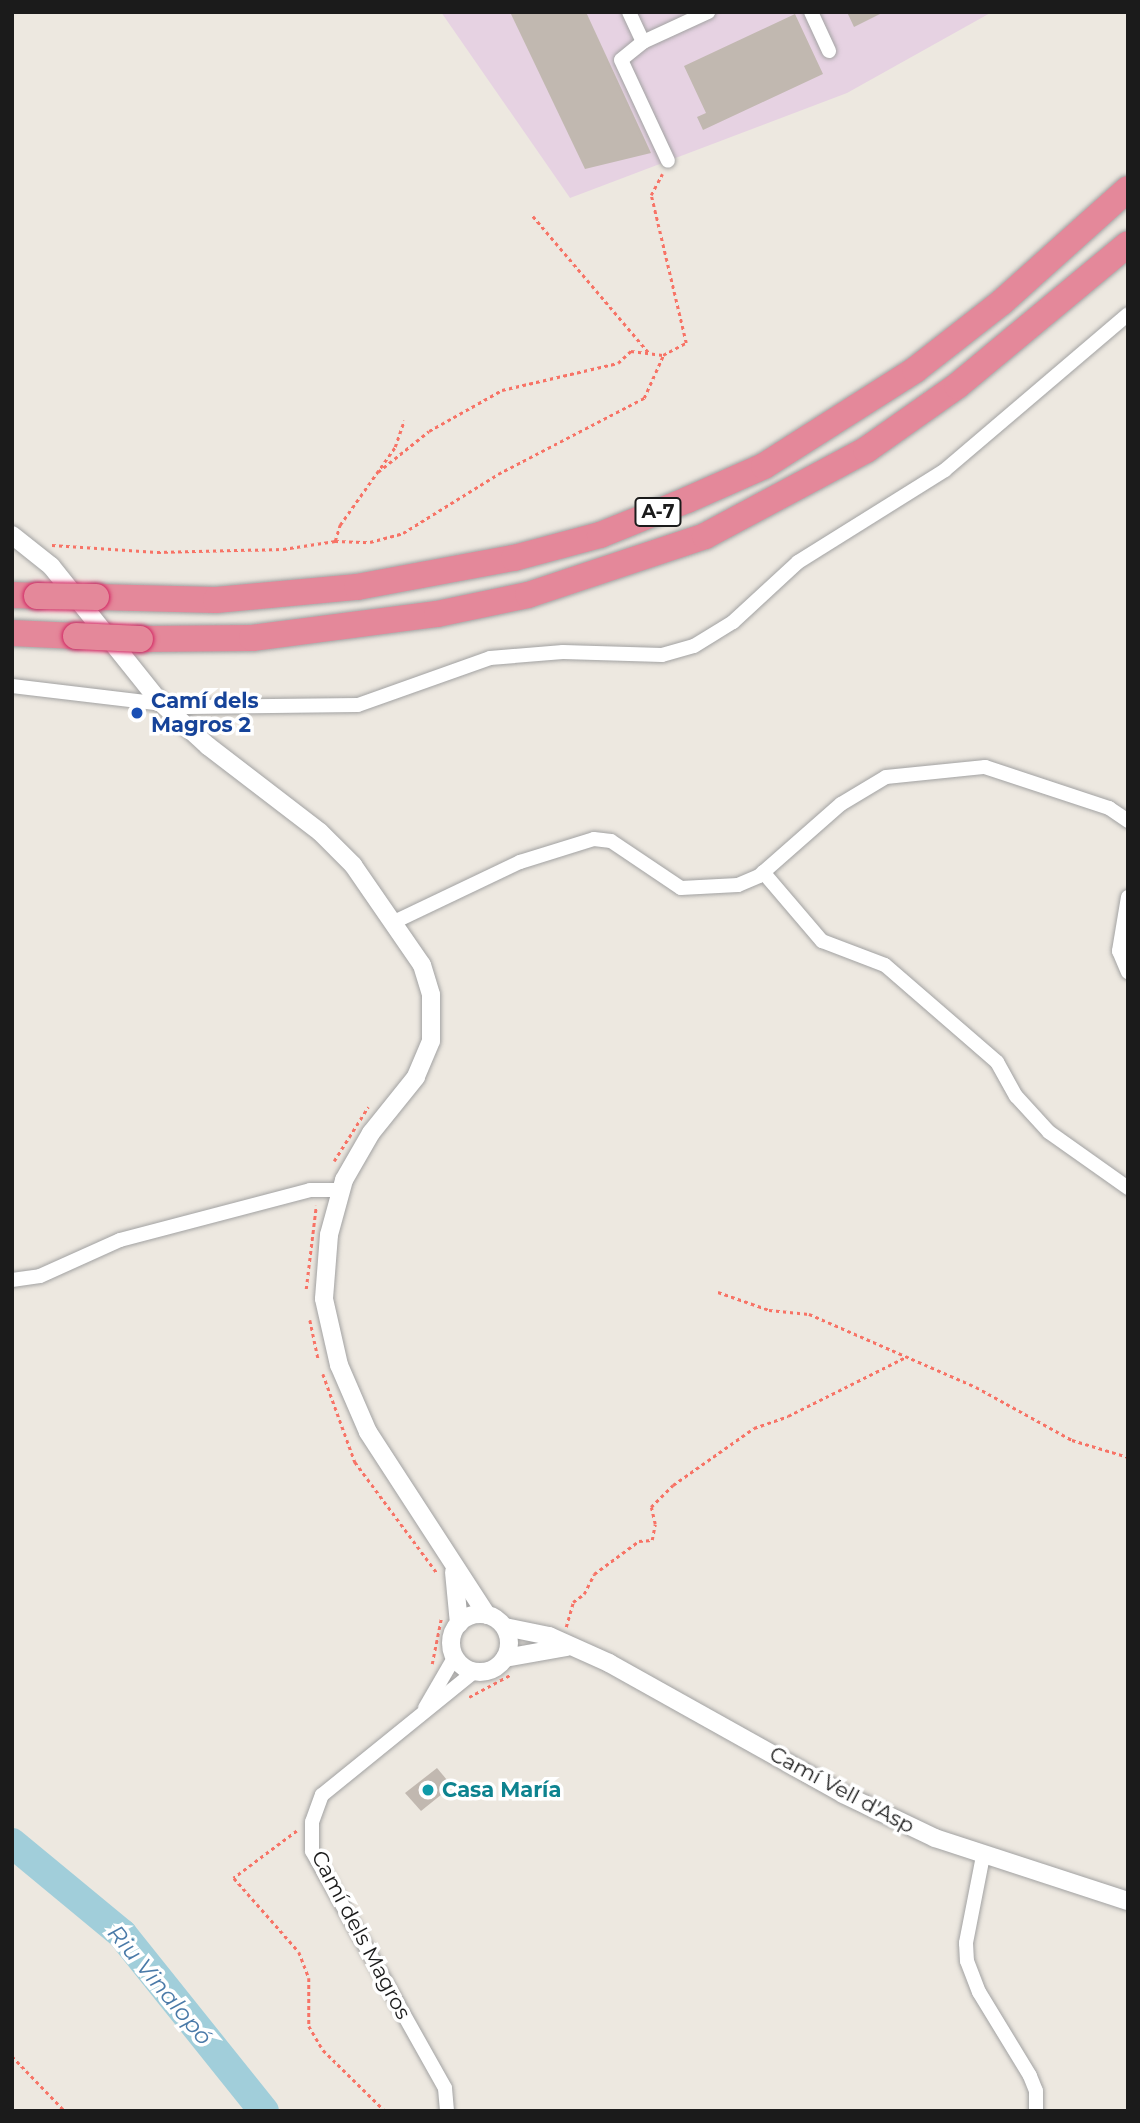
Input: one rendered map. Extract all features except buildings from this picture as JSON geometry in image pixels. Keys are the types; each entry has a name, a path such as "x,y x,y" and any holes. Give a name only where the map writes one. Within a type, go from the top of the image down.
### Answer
{"highway":[{"name":"A-7","path":"25,596 216,600 357,587 514,558 600,535 764,466 915,370 1002,302 1128,189"},
{"name":"A-7","path":"12,633 140,639 252,638 437,614 564,584 705,536 866,450 957,386 1128,244"}],"street":[{"path":"629,12 643,42"},
{"path":"668,161 621,60 643,42 708,12"},
{"path":"811,12 829,51"},
{"path":"12,686 112,700 159,701 187,707 358,705 490,658 563,652 662,655 694,646 733,622 798,562 946,470 1128,314"},
{"path":"20,539 51,566 159,701 208,746 320,832 353,865 394,922 425,975 431,995 431,1041 416,1077 371,1133 341,1190 329,1234 324,1299 339,1365 386,1462 486,1615 505,1627 512,1663"},
{"path":"394,922 520,862 594,839 611,841 681,888 738,885 763,872 841,804 886,777 985,767 1109,808 1128,821"},
{"path":"763,872 822,942 885,965 997,1062 1016,1096 1049,1132 1128,1188"},
{"path":"1128,897 1119,951 1128,972"},
{"path":"12,1280 40,1276 120,1240 322,1190 341,1190"},
{"path":"452,1562 451,1643 454,1658 474,1672 512,1663 565,1645"},
{"path":"451,1619 486,1615"},
{"name":"Camí Vell d'Asp","path":"505,1627 609,1662 891,1819 983,1856 1128,1901"},
{"name":"Camí dels Magros","path":"443,1689 454,1658"},
{"name":"Camí dels Magros","path":"447,2111 445,2088 312,1851 312,1822 322,1795 420,1716 443,1689 474,1672"},
{"path":"983,1856 966,1943 967,1961 979,1992 1030,2076 1036,2091 1036,2111"}],"path":[{"path":"378,472 429,432 502,390 618,363 631,351 663,355 686,343 651,195 668,161"},
{"path":"533,216 649,354"},
{"path":"20,539 158,552 283,549 335,541 370,542 403,533 498,474 644,398 663,355"},
{"path":"335,541 340,525 395,447 404,421"},
{"path":"307,1294 306,1258 322,1190 340,1147 374,1100"},
{"path":"718,1292 769,1310 809,1314 976,1387 1072,1440 1128,1457"},
{"path":"308,1306 319,1360"},
{"path":"565,1645 573,1602 584,1594 594,1574 639,1541 652,1540 655,1524 651,1507 673,1485 754,1428 788,1416 906,1357"},
{"path":"323,1373 355,1462 440,1578"},
{"path":"451,1619 432,1651 432,1671 443,1689 455,1698 469,1697 512,1663"},
{"path":"312,1822 270,1848 234,1878 299,1952 309,1978 309,2026 323,2050 385,2111"},
{"path":"12,2056 65,2111"}],"shaded area":[{"path":"441,12 992,12 847,93 570,198"}],"waterway":[{"name":"Riu Vinalopó","path":"12,1843 122,1934 264,2111"}],"place":[{"name":"Camí dels Magros 2","path":"137,713"},
{"name":"Casa María","path":"428,1790"}]}
